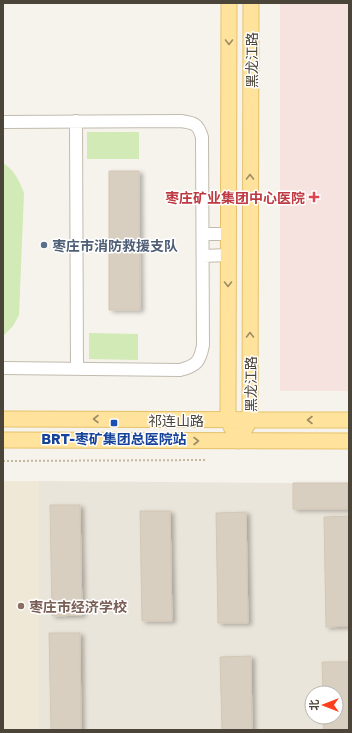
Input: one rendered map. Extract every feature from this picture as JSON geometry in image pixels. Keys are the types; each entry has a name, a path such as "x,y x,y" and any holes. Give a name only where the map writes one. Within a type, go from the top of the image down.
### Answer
{"main road":[{"name":"黑龙江路","path":"229,3 228,420 238,441"},
{"name":"黑龙江路","path":"238,441 250,420 251,3"},
{"path":"228,246 250,248"},
{"name":"祁连山路","path":"3,419 349,420"},
{"name":"祁连山路","path":"3,440 349,441"}],"lane":[{"path":"76,121 77,368"},
{"path":"3,122 191,122 199,127 202,137 203,234 203,346 201,357 192,367 180,370 3,368"},
{"path":"203,234 228,246"},
{"path":"203,256 228,246"}],"path":[{"path":"3,461 205,460"}],"shaded area":[{"name":"枣庄矿业集团中心医院","path":"280,3 349,3 349,391 280,391"},
{"name":"枣庄市经济学校","path":"3,481 39,481 39,730 3,730"},
{"path":"39,481 293,483 293,509 349,509 349,730 39,730"}],"green space":[{"path":"87,132 139,132 139,159 87,159"},
{"path":"3,163 11,169 16,176 24,193 19,315 13,326 3,336"},
{"path":"89,333 138,334 138,360 89,359"}],"building":[{"path":"109,171 139,171 140,310 109,310"},
{"path":"293,483 348,483 348,509 293,509"},
{"path":"349,483 349,509 348,509"},
{"path":"50,505 80,505 82,615 52,616"},
{"path":"140,511 170,511 172,621 142,621"},
{"path":"246,512 248,623 218,623 216,513"},
{"path":"349,516 349,626 326,627 324,517"},
{"path":"49,633 80,633 81,730 51,730"},
{"path":"251,656 252,730 222,730 220,657"},
{"path":"322,662 349,662 349,730 324,730 324,725 344,725 344,685 323,685"}],"place":[{"name":"枣庄矿业集团中心医院","path":"314,197"},
{"name":"枣庄市消防救援支队","path":"44,245"},
{"name":"BRT-枣矿集团总医院站","path":"114,423"},
{"name":"枣庄市经济学校","path":"21,606"}]}
